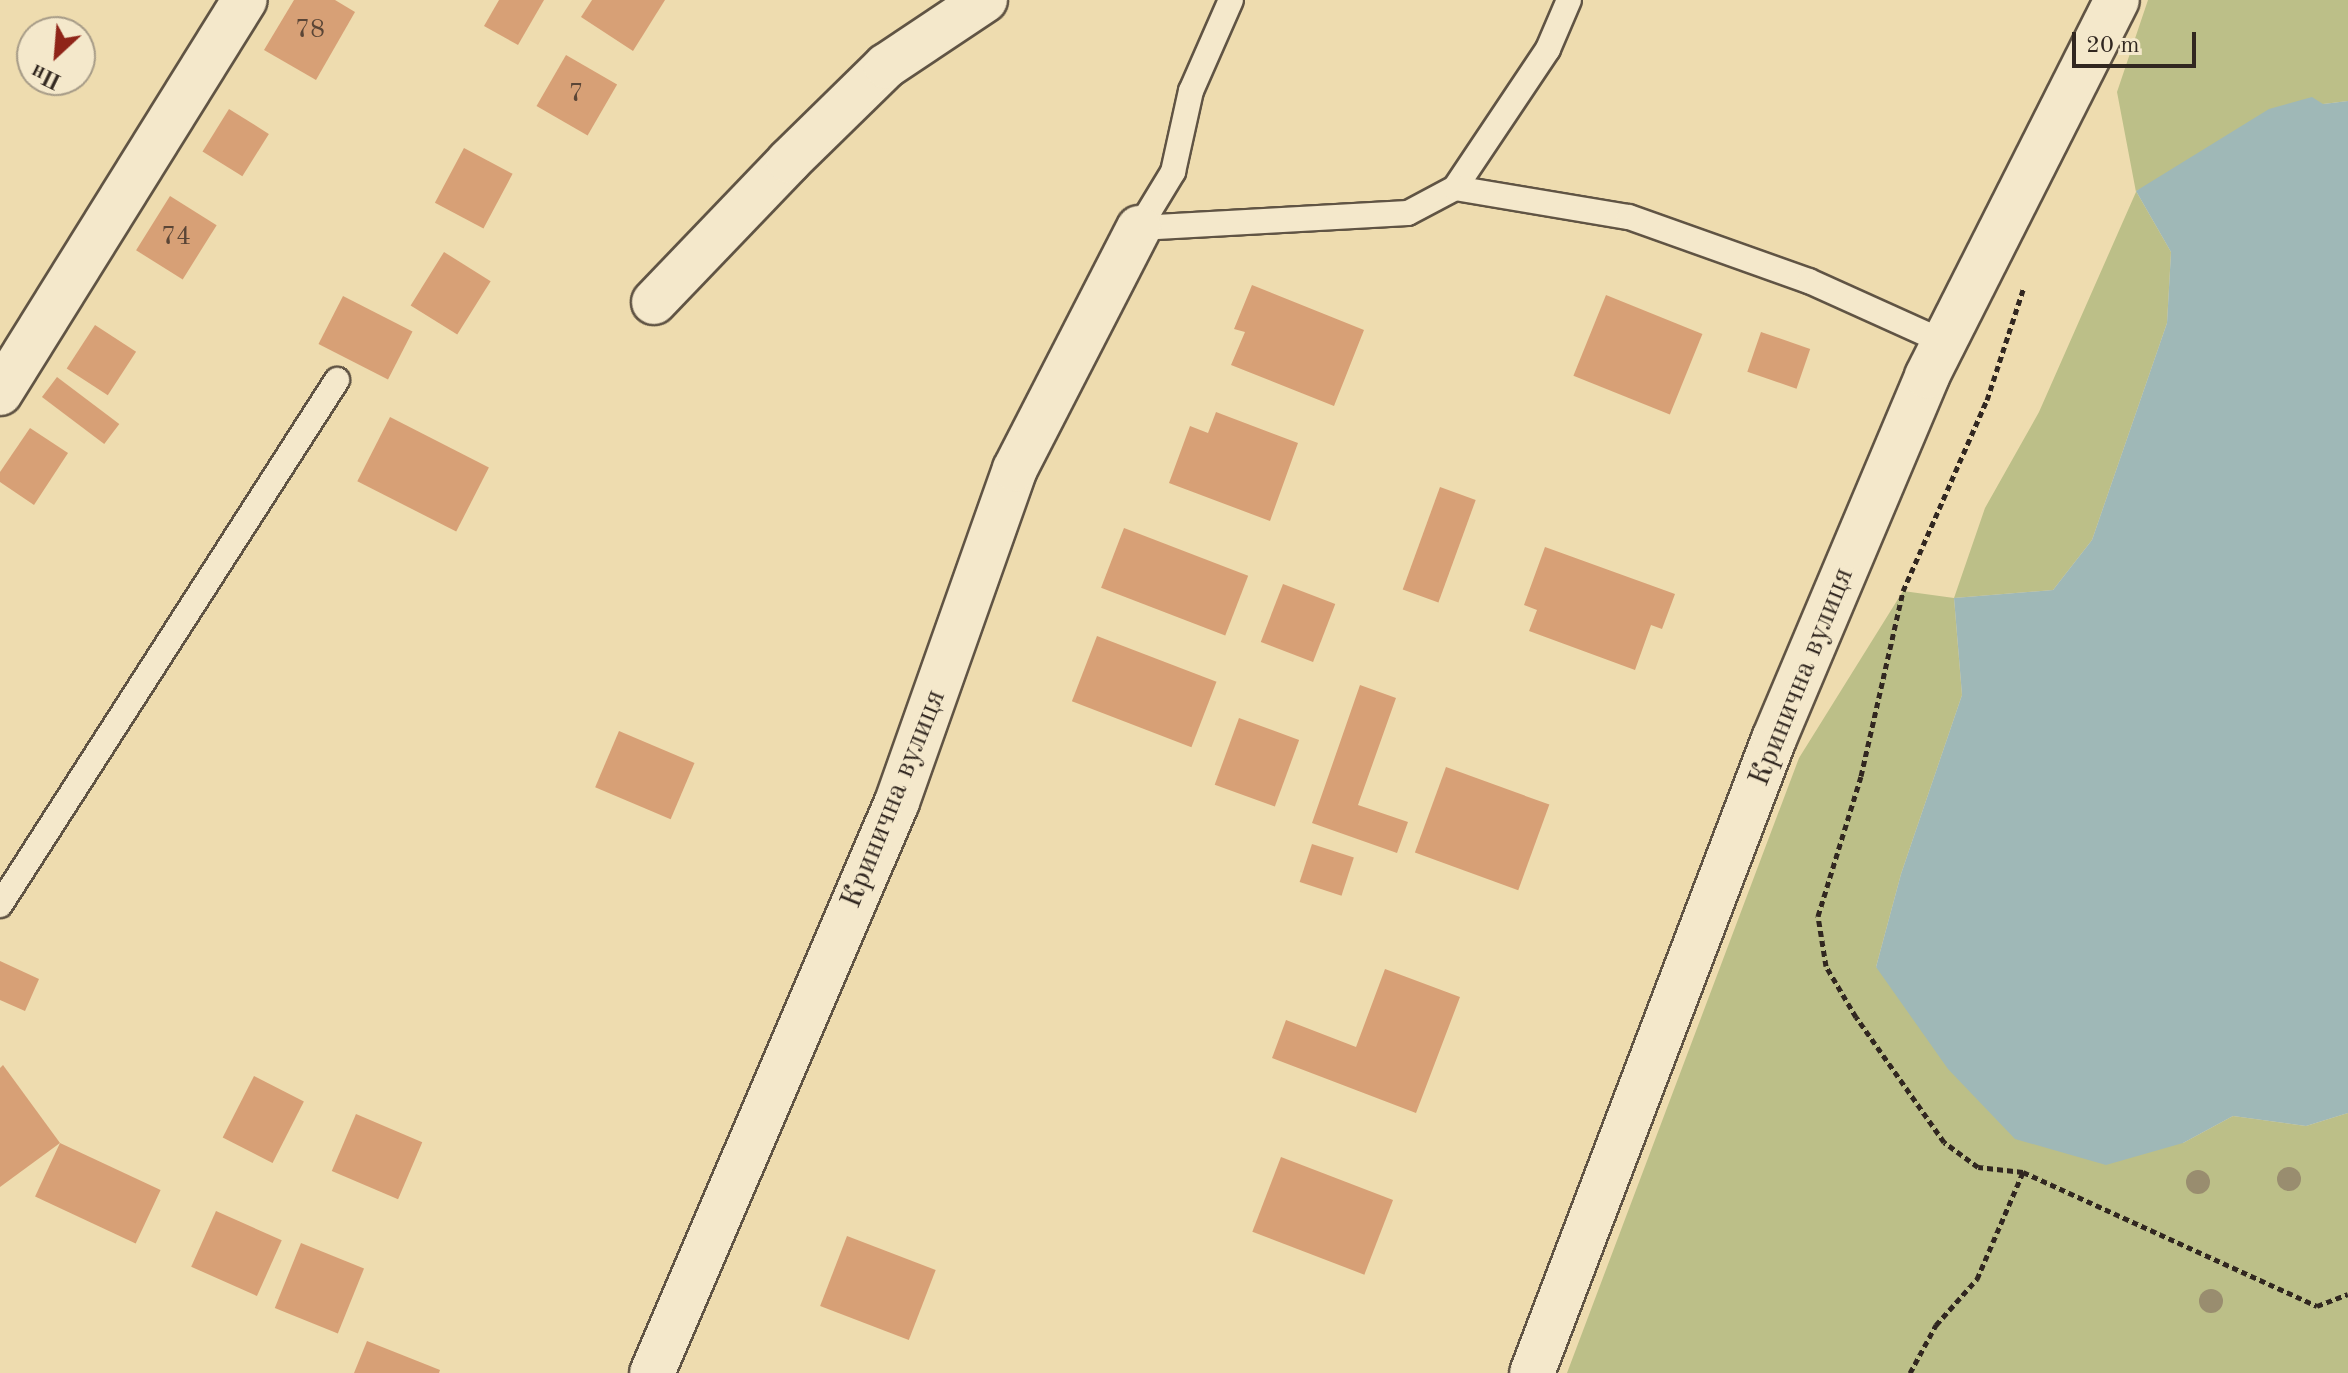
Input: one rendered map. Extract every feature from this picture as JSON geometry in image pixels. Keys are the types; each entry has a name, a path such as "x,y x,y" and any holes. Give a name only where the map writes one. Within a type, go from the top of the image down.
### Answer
{"street":[{"path":"0,393 245,0"},
{"path":"654,302 886,66 985,0"},
{"name":"Кринична вулиця","path":"1532,1373 1774,739 1944,342 2117,0"},
{"name":"Кринична вулиця","path":"652,1373 897,802 1015,469 1139,228"}],"lane":[{"path":"1139,228 1173,172 1191,91 1231,0"},
{"path":"1139,228 1408,213 1455,188 1548,49 1569,0"},
{"path":"1455,188 1629,217 1809,281 1944,342"},
{"path":"0,905 337,380"}],"path":[{"path":"2026,281 1987,400 1903,591 1861,776 1818,916 1826,966 1864,1029 1944,1142 1978,1167 2023,1172 2317,1306 2348,1294"},
{"path":"1910,1373 1936,1325 1977,1279 2023,1172"}],"green space":[{"path":"2148,0 2348,0 2348,101 2323,104 2136,191 2171,252 2167,323 2092,540 2053,590 1954,598 1985,508 2039,412 2136,192 2117,92"},
{"path":"1903,591 1954,598 1962,695 1901,874 1876,967 2183,1143 2233,1116 2306,1126 2348,1113 2348,1373 1567,1373 1799,758"}],"water":[{"path":"2312,97 2323,104 2348,101 2348,1113 2306,1126 2233,1116 2183,1143 2106,1165 2015,1139 1948,1069 1876,967 1901,874 1962,695 1954,598 2053,590 2092,540 2167,323 2171,252 2136,191 2269,109"}],"building":[{"path":"294,0 335,0 355,12 316,80 264,50"},
{"path":"499,0 544,0 518,45 484,26"},
{"path":"592,0 665,0 633,51 581,17"},
{"path":"566,55 617,84 588,136 536,106"},
{"path":"229,109 269,134 242,176 203,151"},
{"path":"464,148 513,174 483,229 435,203"},
{"path":"170,196 217,225 183,279 136,250"},
{"path":"444,252 491,281 457,335 411,305"},
{"path":"1252,285 1364,330 1334,406 1231,365 1245,332 1234,329"},
{"path":"1606,295 1702,334 1670,415 1573,376"},
{"path":"343,296 412,331 388,380 318,344"},
{"path":"95,325 136,352 108,395 67,369"},
{"path":"1761,332 1810,349 1796,389 1747,372"},
{"path":"57,377 119,424 104,444 42,397"},
{"path":"1216,412 1298,443 1270,521 1169,483 1190,426 1208,433"},
{"path":"390,417 489,467 456,532 357,481"},
{"path":"30,428 68,453 34,505 0,482 0,472"},
{"path":"1440,487 1476,500 1438,602 1403,589"},
{"path":"1124,528 1248,576 1225,635 1101,588"},
{"path":"1545,547 1675,594 1662,629 1651,625 1635,670 1529,631 1537,610 1524,605"},
{"path":"1283,584 1335,604 1313,662 1261,642"},
{"path":"1097,636 1216,682 1191,747 1072,701"},
{"path":"1360,685 1396,698 1358,805 1408,822 1397,853 1312,823"},
{"path":"1239,718 1299,740 1275,807 1215,785"},
{"path":"619,731 694,763 671,819 595,787"},
{"path":"1446,767 1549,805 1518,890 1415,853"},
{"path":"1312,844 1354,858 1341,896 1300,882"},
{"path":"0,961 39,979 25,1011 0,1000"},
{"path":"1385,969 1460,997 1416,1113 1272,1058 1286,1020 1356,1047"},
{"path":"3,1065 60,1143 0,1187 0,1068"},
{"path":"254,1076 304,1101 273,1163 223,1137"},
{"path":"356,1114 422,1142 398,1199 332,1171"},
{"path":"60,1143 161,1190 136,1243 35,1196"},
{"path":"1281,1157 1393,1200 1364,1275 1252,1232"},
{"path":"216,1211 282,1240 257,1296 191,1267"},
{"path":"847,1236 936,1270 909,1340 820,1306"},
{"path":"301,1243 364,1268 338,1333 275,1308"},
{"path":"367,1341 440,1370 439,1373 354,1373"}]}
